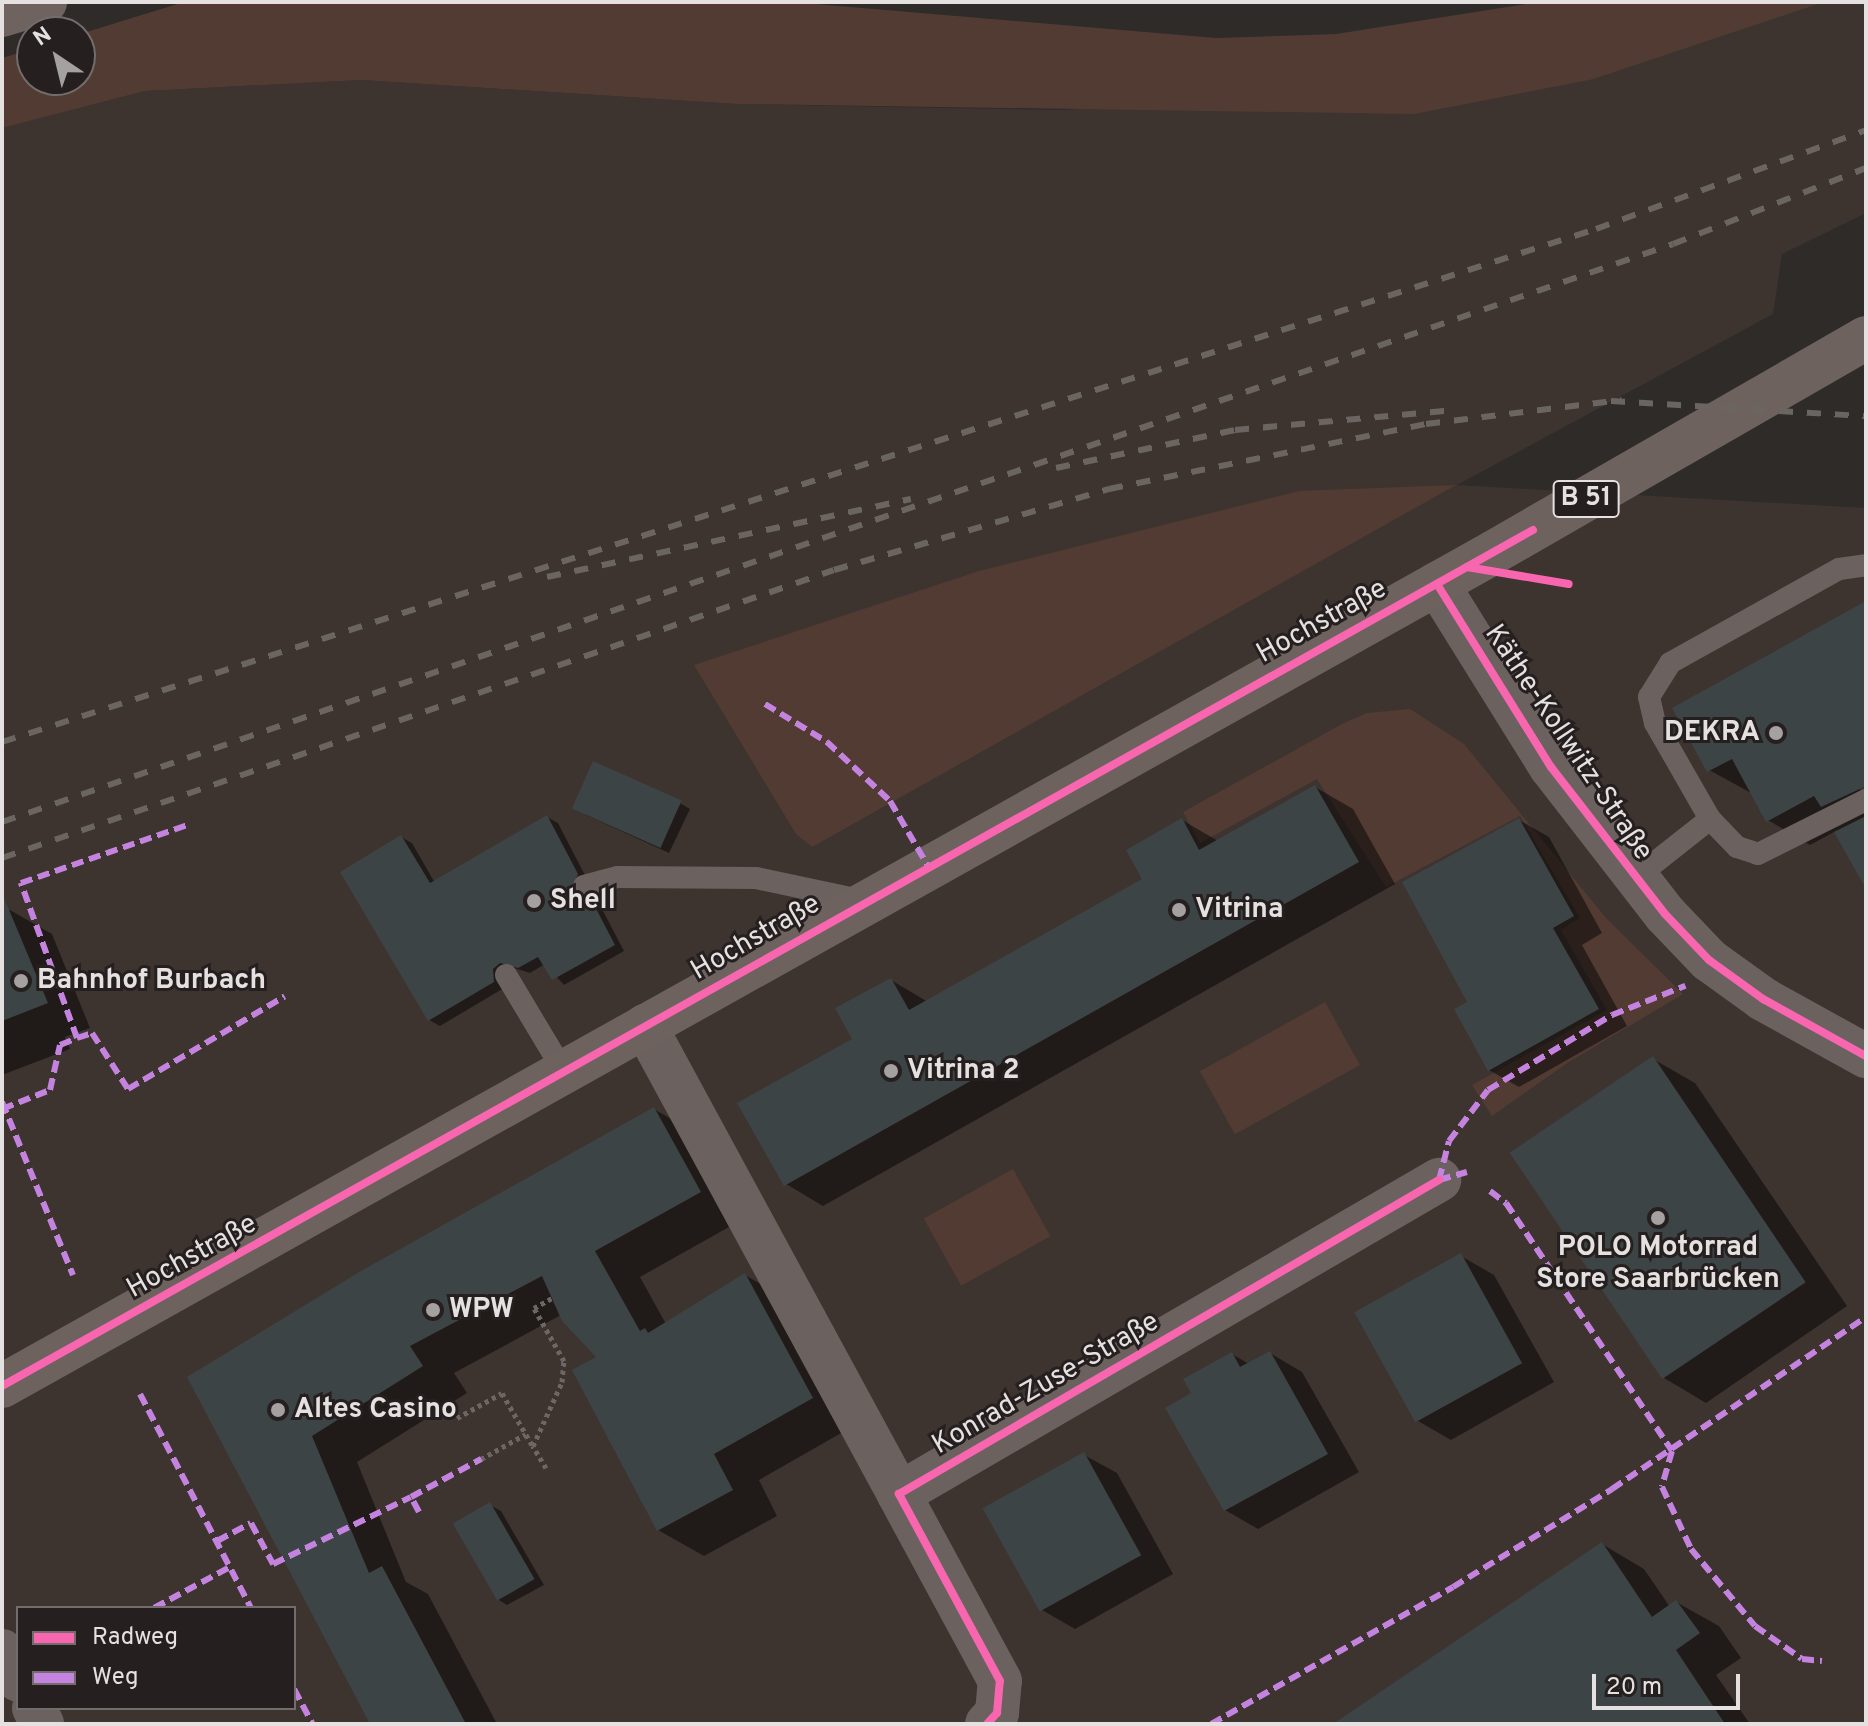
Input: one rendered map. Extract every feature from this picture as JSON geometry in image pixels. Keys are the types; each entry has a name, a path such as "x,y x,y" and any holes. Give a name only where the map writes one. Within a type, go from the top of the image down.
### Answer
{"main road":[{"path":"2,15 45,2"},
{"name":"Hochstraße","path":"2,1386 1437,584 1866,338"}],"street":[{"name":"Käthe-Kollwitz-Straße","path":"1437,584 1551,767 1634,879 1709,960 1798,1021 1864,1050"},
{"path":"645,1026 1000,1681 997,1713 987,1724"},
{"name":"Konrad-Zuse-Straße","path":"899,1494 1439,1180"},
{"path":"2,1651 16,1676"}],"lane":[{"path":"1866,565 1839,569 1670,663 1649,697 1655,723 1710,819 1737,847 1758,854 1866,800"},
{"path":"1634,879 1710,819"},
{"path":"584,886 618,877 756,878 865,901"},
{"path":"506,975 564,1072"}],"path":[{"path":"533,1446 562,1382 564,1361 534,1308 552,1298"},
{"path":"457,1418 502,1393 546,1468"},
{"path":"481,1459 526,1434"}],"shaded area":[{"path":"184,2 792,2 1216,38 1336,34 1539,2 1824,2 1594,79 1414,114 737,104 362,80 145,91 2,128 2,58 16,54 16,96 96,96 96,29"},
{"path":"1824,2 1866,2 1866,213 1782,254 1773,314 1457,485 1866,508 1866,1724 2,1724 2,128 145,91 362,80 737,104 1063,110 1594,79"},
{"path":"1456,485 812,847 796,834 694,665 979,571 1299,491"},
{"path":"1410,709 1464,744 1606,918 1683,994 1567,1063 1492,1116 1472,1085 1607,1010 1561,930 1580,918 1520,816 1386,887 1317,779 1200,843 1183,812 1344,723 1367,713"},
{"path":"1325,1002 1360,1065 1235,1134 1200,1071"},
{"path":"1013,1169 1050,1236 961,1286 924,1218"}],"building":[{"name":"DEKRA","path":"1866,601 1866,786 1821,807 1814,796 1766,822 1732,759 1707,772 1672,708"},
{"path":"593,761 682,800 660,848 572,809"},
{"path":"1315,785 1359,862 784,1186 737,1103 852,1039 835,1008 891,978 909,1010 1142,879 1126,850 1182,818 1199,850"},
{"path":"547,815 578,874 571,890 580,899 591,899 615,945 552,980 538,957 518,968 500,963 493,969 494,982 428,1021 340,872 401,835 430,883"},
{"path":"1866,816 1866,889 1834,832"},
{"path":"1519,818 1574,916 1553,928 1599,1009 1488,1071 1454,1009 1467,1002 1402,882"},
{"name":"Bahnhof Burbach","path":"2,893 48,1003 2,1021"},
{"name":"POLO Motorrad Store Saarbrücken","path":"1653,1056 1806,1282 1662,1379 1510,1153"},
{"path":"654,1107 701,1192 595,1251 640,1331 645,1328 648,1333 745,1273 813,1398 714,1454 733,1490 657,1531 572,1370 596,1357 562,1321 542,1276 410,1346 423,1366 312,1436 369,1573 382,1566 466,1724 370,1724 187,1377 361,1271"},
{"path":"1461,1253 1522,1363 1415,1422 1354,1312"},
{"path":"1270,1351 1328,1454 1224,1511 1165,1408 1191,1393 1183,1379 1232,1352 1240,1367"},
{"path":"1084,1452 1141,1555 1040,1611 983,1508"},
{"path":"490,1502 534,1579 497,1601 453,1524"},
{"path":"1602,1542 1652,1617 1676,1600 1700,1633 1676,1650 1725,1724 1333,1724"}],"railway":[{"path":"2,742 1596,229 1866,130"},
{"path":"2,822 1673,244 1866,168"},
{"path":"2,858 834,570 1109,489 1426,424 1622,400"},
{"path":"1611,401 1866,416"},
{"path":"1056,468 1235,430 1455,410"},
{"path":"547,577 911,499"}],"marked path":[{"path":"765,704 827,742 890,801 928,866"},
{"path":"77,1038 21,883 188,825"},
{"path":"1439,1180 1449,1141 1488,1090 1612,1015 1685,986"},
{"path":"2,1109 50,1090 60,1045 77,1038 92,1033 128,1089 285,996"},
{"path":"2,1102 73,1275"},
{"path":"1439,1180 1467,1172"},
{"path":"1490,1191 1506,1203 1672,1451 1662,1487 1691,1549 1755,1626 1802,1659 1822,1661"},
{"path":"1211,1724 1453,1587 1612,1489 1866,1317"},
{"path":"140,1394 250,1606"},
{"path":"419,1512 411,1497 481,1459"},
{"path":"217,1541 251,1523 273,1564 411,1497"},
{"path":"158,1606 230,1567"},
{"path":"296,1693 313,1724"}],"cycle path":[{"path":"2,1386 1533,530"},
{"path":"1467,567 1569,584"},
{"path":"1437,584 1551,767 1665,914 1709,960 1763,999 1866,1056"},
{"path":"987,1724 997,1713 1000,1681 899,1494 1439,1180"}],"place":[{"name":"DEKRA","path":"1776,733"},
{"name":"Shell","path":"534,901"},
{"name":"Vitrina","path":"1179,910"},
{"name":"Bahnhof Burbach","path":"21,981"},
{"name":"Vitrina 2","path":"891,1071"},
{"name":"POLO Motorrad Store Saarbrücken","path":"1658,1218"},
{"name":"WPW","path":"433,1310"},
{"name":"Altes Casino","path":"278,1410"}]}
